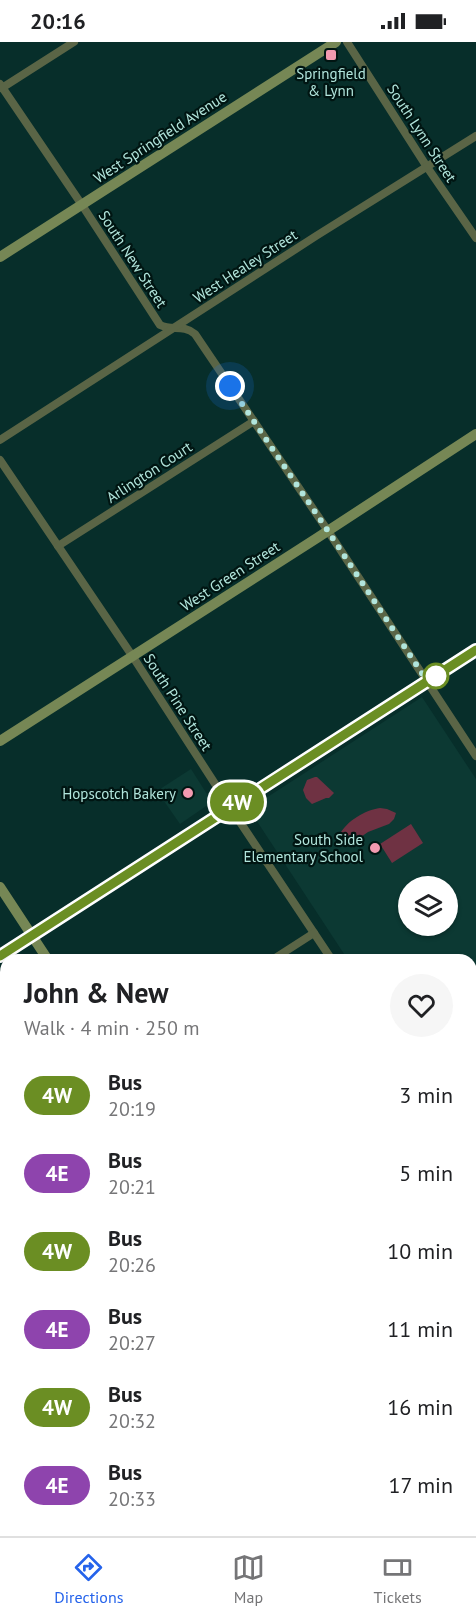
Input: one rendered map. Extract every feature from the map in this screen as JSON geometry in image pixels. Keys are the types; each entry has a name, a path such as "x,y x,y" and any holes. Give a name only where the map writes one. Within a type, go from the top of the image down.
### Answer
{"street":[{"path":"1,86 74,42"},
{"name":"West Springfield Avenue","path":"0,257 336,42"},
{"name":"South Lynn Street","path":"347,42 427,167 476,238"},
{"name":"South New Street","path":"1,86 160,325 164,328 175,327 194,333 476,756"},
{"name":"West Healey Street","path":"0,440 316,236 476,136"},
{"name":"Arlington Court","path":"58,546 254,420"},
{"name":"West Green Street","path":"0,741 476,434"},
{"name":"South Pine Street","path":"0,460 133,657 328,954"},
{"path":"3,954 476,650"},
{"path":"0,887 44,954"},
{"path":"281,954 314,933"}],"shaded area":[{"name":"South Side Elementary School","path":"422,697 476,779 476,954 344,954 249,809"},
{"path":"191,769 212,802 180,824 157,791"},
{"path":"315,777 334,793 329,798 312,804 306,798 303,790 307,780"},
{"path":"380,808 396,813 389,824 368,832 358,839 340,834 357,817"},
{"path":"411,824 423,843 392,863 380,844"}],"bus line":[{"name":"4W","path":"3,954 476,650"}],"place":[{"name":"Springfield & Lynn","path":"331,55"},
{"name":"Hopscotch Bakery","path":"188,793"},
{"name":"South Side Elementary School","path":"375,848"}],"route":[{"path":"230,386 427,681 436,676"}]}
